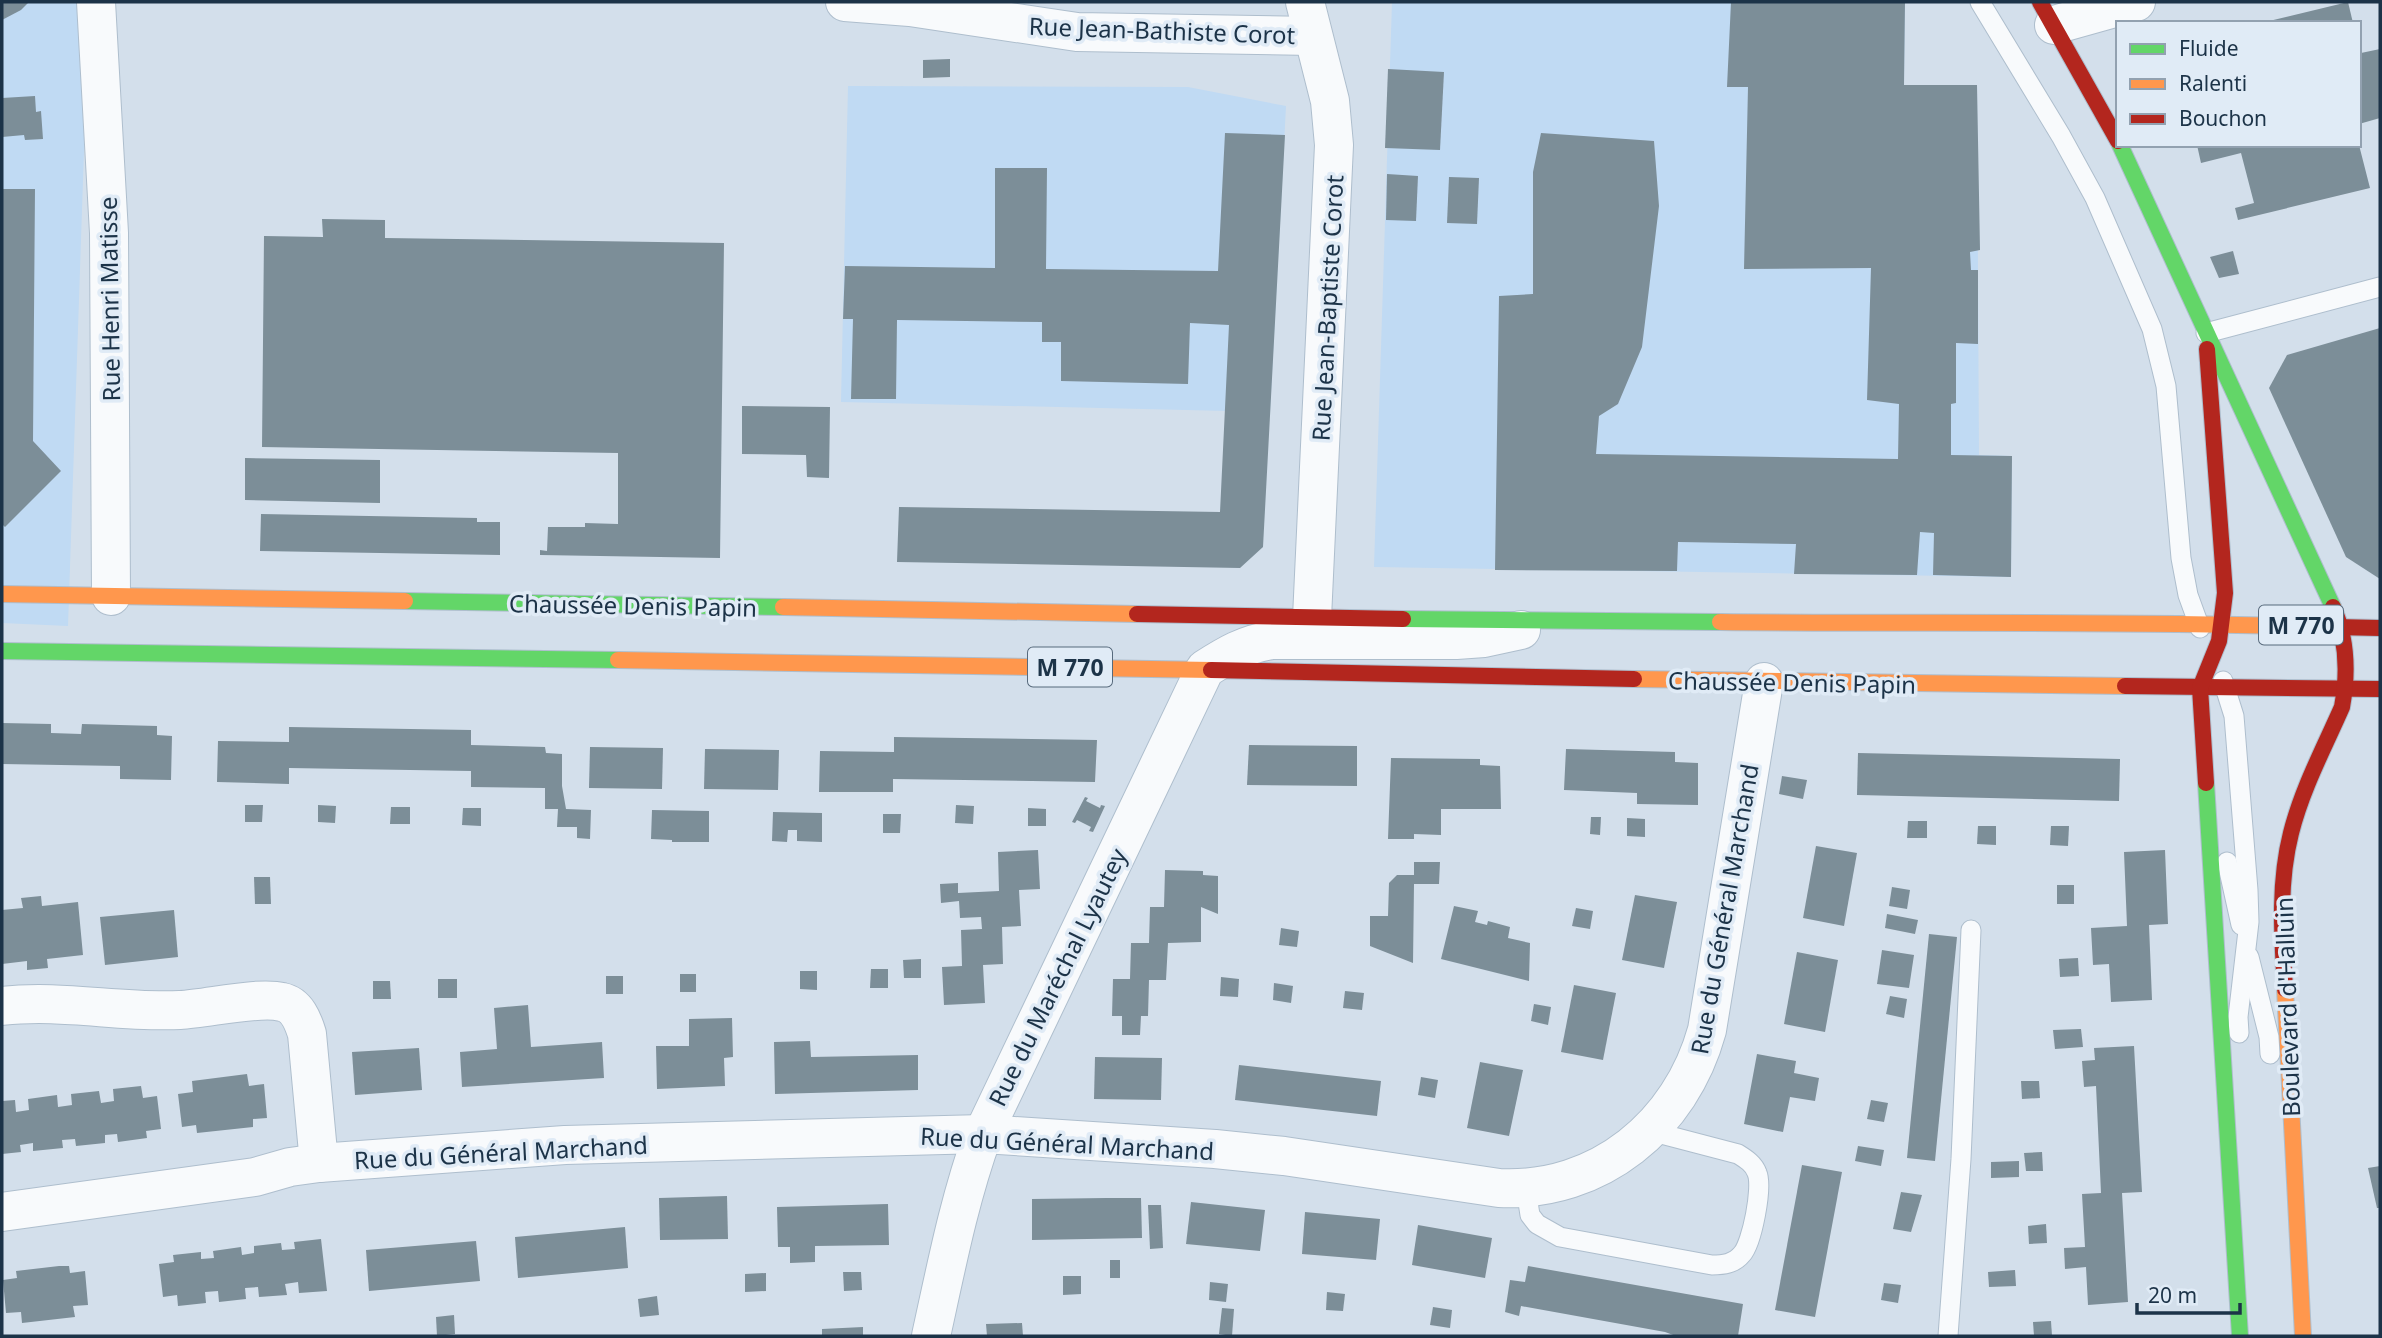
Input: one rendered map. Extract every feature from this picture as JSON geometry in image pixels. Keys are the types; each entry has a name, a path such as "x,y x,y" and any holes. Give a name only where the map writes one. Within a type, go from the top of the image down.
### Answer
{"main road":[{"path":"2047,13 2116,138"},
{"path":"2121,147 2249,420 2340,626 2346,689"},
{"path":"2206,333 2225,593 2223,625 2214,656"},
{"name":"Chaussée Denis Papin","path":"2,594 1312,618 1871,624 2190,624 2380,628"},
{"name":"Chaussée Denis Papin","path":"2,651 1205,669 1764,682 2380,689"},
{"path":"2210,685 2240,1336"},
{"name":"Boulevard d'Halluin","path":"2303,1336 2282,947 2283,878 2295,818 2342,707 2346,689"}],"street":[{"name":"Rue Henri Matisse","path":"96,2 109,233 111,596"},
{"name":"Rue Jean-Bathiste Corot","path":"845,2 910,7 1077,32 1309,19"},
{"path":"2047,13 2136,2"},
{"name":"Rue Jean-Baptiste Corot","path":"1309,19 1330,101 1335,145 1312,618"},
{"name":"Chaussée Denis Papin","path":"914,665 961,654 1013,648 1194,649 1211,644 1265,617 1286,599 1301,579 1315,552"},
{"name":"Chaussée Denis Papin","path":"1205,669 1232,651 1251,643 1272,640 1456,640 1484,638 1573,621"},
{"name":"Rue du Maréchal Lyautey","path":"931,1336 960,1206 983,1134 1205,669"},
{"name":"Rue du Général Marchand","path":"2,1212 255,1177 290,1167 319,1163 565,1145 983,1134 1215,1149 1344,1164 1499,1188 1526,1189 1551,1185 1593,1170 1634,1146 1650,1131 1692,1074 1701,1053 1764,682"},
{"path":"2,1006 47,1003 181,1010 266,1001 283,1002 294,1008 303,1021 307,1034 319,1163"}],"lane":[{"path":"1980,2 2095,198 2158,346 2166,386 2181,558 2190,624 2210,685 2218,733 2226,853 2269,1037 2289,1336"},
{"path":"2206,333 2380,287"},
{"path":"2190,624 2214,656 2210,685"},
{"path":"1948,1336 1961,1159 1971,930"},
{"path":"2246,947 2238,1017 2256,1336"},
{"path":"1526,1189 1530,1215 1537,1224 1560,1237 1712,1265 1726,1265 1736,1260 1744,1253 1748,1242 1759,1192 1758,1175 1750,1162 1738,1154 1650,1131"}],"shaded area":[{"path":"2,2 89,2 68,626 2,623"},
{"path":"1392,2 1905,2 1904,85 1977,85 1979,455 2012,456 2011,577 1374,567"},
{"path":"848,86 1188,87 1286,106 1270,412 841,402"}],"building":[{"path":"2,2 29,2 21,10 2,20"},
{"path":"1731,2 1905,2 1904,85 1977,85 1980,250 1970,252 1971,270 1978,270 1978,344 1956,343 1956,403 1951,404 1951,455 2012,456 2011,577 1933,575 1934,533 1920,532 1917,575 1794,574 1796,544 1678,542 1677,571 1495,570 1499,296 1533,294 1533,172 1541,133 1654,141 1659,206 1642,347 1618,404 1599,416 1596,454 1898,459 1899,404 1867,400 1871,268 1744,269 1748,87 1727,87"},
{"path":"2348,2 2353,21 2269,21"},
{"path":"2380,49 2380,118 2361,123 2361,53"},
{"path":"950,59 950,77 923,78 923,60"},
{"path":"1388,69 1444,72 1440,150 1385,148"},
{"path":"35,96 36,112 41,111 43,139 25,140 24,135 2,137 2,98"},
{"path":"1225,133 1285,135 1263,547 1240,568 897,562 899,507 1220,512 1229,325 1190,323 1188,384 1061,381 1061,342 1042,342 1042,322 897,320 896,399 851,399 853,319 843,319 845,266 995,268 995,168 1047,168 1046,269 1218,271"},
{"path":"2197,147 2360,147 2370,188 2238,220 2235,208 2254,203 2241,153 2201,163"},
{"path":"1387,174 1418,176 1416,221 1386,220"},
{"path":"1449,177 1479,178 1477,224 1447,223"},
{"path":"2,189 35,189 33,441 61,471 5,527 2,524"},
{"path":"322,219 385,220 385,238 724,243 720,558 540,555 540,550 547,551 548,527 585,527 585,523 618,524 618,453 262,447 264,236 323,237"},
{"path":"2233,251 2239,274 2219,278 2210,257"},
{"path":"2380,328 2380,579 2346,557 2269,388 2287,355"},
{"path":"742,406 830,407 829,478 807,477 806,455 742,454"},
{"path":"245,458 380,460 380,503 245,500"},
{"path":"261,514 477,518 477,522 500,522 500,555 260,551"},
{"path":"2,723 51,724 51,733 81,734 82,724 157,726 157,735 172,736 171,780 120,779 120,766 2,764"},
{"path":"289,727 471,730 471,745 545,747 546,753 562,754 562,786 566,809 591,810 590,839 577,838 577,827 557,827 558,809 545,809 545,788 471,787 471,771 289,768 289,784 217,782 218,741 289,742"},
{"path":"894,737 1097,740 1095,782 893,779 893,792 819,792 820,751 894,752"},
{"path":"1249,745 1357,746 1357,786 1247,785"},
{"path":"590,747 663,748 662,789 589,788"},
{"path":"705,749 779,750 778,790 704,789"},
{"path":"1566,749 1675,752 1675,762 1698,763 1698,805 1637,804 1637,793 1564,790"},
{"path":"1858,753 2120,759 2119,801 1857,795"},
{"path":"1391,758 1480,759 1480,765 1500,766 1501,809 1441,809 1441,835 1414,834 1414,839 1388,839"},
{"path":"1782,776 1807,780 1803,799 1779,794"},
{"path":"1085,797 1088,798 1086,801 1100,808 1101,805 1105,806 1093,832 1089,831 1091,827 1077,820 1072,822"},
{"path":"245,805 263,805 262,822 245,822"},
{"path":"318,805 336,806 335,823 318,822"},
{"path":"956,805 974,806 973,824 955,823"},
{"path":"391,807 410,807 410,824 390,824"},
{"path":"463,808 481,808 481,826 462,825"},
{"path":"1028,808 1046,809 1046,826 1028,826"},
{"path":"652,810 709,811 709,842 651,839"},
{"path":"773,812 822,813 822,842 797,841 797,830 788,830 787,842 772,841"},
{"path":"883,814 901,814 900,833 883,833"},
{"path":"1591,817 1601,817 1600,835 1590,834"},
{"path":"1627,818 1645,819 1645,837 1627,836"},
{"path":"1908,821 1927,821 1927,838 1907,838"},
{"path":"1978,826 1996,826 1996,845 1977,844"},
{"path":"2051,826 2069,826 2068,846 2050,845"},
{"path":"1816,846 1857,853 1844,926 1803,918"},
{"path":"1038,850 1040,889 1019,890 1021,926 1002,927 1003,964 983,965 985,1003 944,1005 942,967 962,966 961,930 982,929 981,917 960,918 959,901 941,903 940,884 958,883 958,893 999,891 998,852"},
{"path":"2165,850 2168,924 2149,925 2152,1000 2111,1002 2109,964 2093,965 2091,928 2127,926 2124,852"},
{"path":"1414,862 1440,862 1439,884 1414,884 1413,963 1370,946 1370,916 1388,916 1389,883 1397,875 1414,875"},
{"path":"1165,870 1203,871 1203,875 1218,876 1218,914 1201,907 1201,942 1168,943 1166,980 1149,980 1148,1016 1141,1016 1140,1035 1122,1035 1122,1016 1112,1016 1113,979 1130,979 1131,943 1149,943 1150,907 1164,907"},
{"path":"254,877 270,877 271,904 255,904"},
{"path":"2057,885 2074,885 2074,904 2057,904"},
{"path":"1892,887 1910,890 1907,909 1889,906"},
{"path":"1635,895 1677,902 1664,968 1622,960"},
{"path":"41,896 42,906 78,902 83,955 47,959 48,968 27,970 27,961 2,964 2,910 23,908 21,898"},
{"path":"1454,906 1478,911 1475,922 1487,925 1488,921 1510,927 1508,938 1530,943 1529,981 1441,959"},
{"path":"1576,908 1593,911 1590,929 1572,926"},
{"path":"174,910 178,957 105,965 100,917"},
{"path":"1887,914 1918,920 1915,934 1885,928"},
{"path":"1281,928 1299,931 1297,947 1279,945"},
{"path":"1929,934 1957,937 1935,1161 1907,1158"},
{"path":"1882,950 1914,955 1909,988 1877,984"},
{"path":"1797,952 1838,960 1825,1032 1784,1024"},
{"path":"2078,958 2079,976 2060,977 2059,959"},
{"path":"921,959 921,978 904,978 903,960"},
{"path":"871,969 888,969 888,988 870,988"},
{"path":"800,971 817,971 817,990 800,989"},
{"path":"680,974 696,974 696,992 680,992"},
{"path":"606,976 623,976 623,994 606,994"},
{"path":"1221,977 1239,979 1238,997 1220,996"},
{"path":"438,979 457,979 457,998 438,998"},
{"path":"373,981 390,981 391,999 373,999"},
{"path":"1274,983 1293,986 1291,1003 1273,1000"},
{"path":"1574,985 1616,993 1603,1060 1561,1052"},
{"path":"1345,991 1364,993 1362,1010 1343,1008"},
{"path":"1890,996 1907,999 1904,1018 1886,1014"},
{"path":"1534,1004 1551,1007 1548,1025 1531,1021"},
{"path":"528,1005 531,1047 602,1042 604,1078 462,1087 460,1052 497,1049 494,1008"},
{"path":"732,1018 733,1057 724,1058 725,1086 657,1089 656,1046 689,1046 689,1019"},
{"path":"2081,1029 2083,1047 2055,1049 2053,1030"},
{"path":"810,1041 811,1057 918,1055 918,1090 775,1094 774,1042"},
{"path":"2134,1046 2142,1192 2122,1193 2128,1302 2088,1305 2086,1267 2065,1269 2064,1248 2085,1247 2082,1194 2101,1193 2096,1086 2084,1087 2082,1061 2095,1060 2094,1048"},
{"path":"419,1048 422,1090 355,1095 352,1052"},
{"path":"1757,1054 1796,1061 1794,1073 1819,1078 1815,1101 1790,1097 1783,1132 1744,1124"},
{"path":"1095,1057 1162,1058 1161,1100 1094,1099"},
{"path":"1480,1062 1523,1070 1509,1136 1467,1128"},
{"path":"1239,1065 1381,1081 1377,1116 1235,1100"},
{"path":"247,1074 249,1086 264,1084 267,1118 253,1119 253,1127 197,1133 196,1125 182,1127 178,1094 193,1092 192,1081"},
{"path":"1421,1077 1438,1080 1435,1098 1418,1095"},
{"path":"2021,1081 2039,1081 2040,1098 2022,1099"},
{"path":"141,1086 143,1098 157,1096 161,1129 146,1131 147,1138 118,1142 117,1134 105,1135 105,1143 76,1146 75,1139 62,1140 63,1148 33,1151 33,1143 20,1145 21,1152 2,1154 2,1101 15,1100 16,1112 29,1110 28,1099 57,1095 58,1107 72,1105 71,1094 99,1091 101,1103 114,1101 113,1089"},
{"path":"1871,1100 1888,1103 1884,1122 1867,1119"},
{"path":"1858,1146 1884,1150 1881,1166 1855,1161"},
{"path":"2042,1152 2043,1171 2026,1171 2024,1153"},
{"path":"2019,1161 2019,1177 1991,1178 1991,1162"},
{"path":"1802,1165 1842,1172 1815,1317 1775,1310"},
{"path":"2380,1166 2380,1208 2377,1208 2368,1168"},
{"path":"1901,1192 1922,1195 1911,1232 1893,1229"},
{"path":"727,1196 728,1239 660,1240 659,1198"},
{"path":"1141,1198 1142,1238 1032,1240 1032,1199"},
{"path":"1191,1202 1265,1210 1260,1251 1186,1244"},
{"path":"888,1204 889,1245 815,1246 815,1262 790,1263 790,1247 778,1247 777,1207"},
{"path":"1148,1205 1161,1205 1163,1248 1150,1249"},
{"path":"1305,1212 1380,1219 1376,1260 1302,1254"},
{"path":"2046,1224 2047,1243 2029,1244 2028,1226"},
{"path":"1418,1225 1492,1238 1485,1278 1412,1265"},
{"path":"625,1227 628,1268 518,1278 515,1237"},
{"path":"321,1239 327,1291 299,1293 298,1282 285,1284 287,1295 259,1297 258,1287 245,1288 246,1299 219,1302 218,1291 205,1292 206,1303 178,1306 177,1295 163,1297 159,1264 174,1262 173,1255 201,1252 201,1259 214,1258 213,1251 241,1247 242,1255 254,1253 254,1246 281,1243 282,1250 295,1249 294,1242"},
{"path":"476,1241 480,1281 369,1291 366,1250"},
{"path":"1110,1260 1120,1260 1120,1278 1110,1278"},
{"path":"69,1266 70,1273 85,1271 88,1305 73,1306 75,1317 22,1323 21,1312 6,1313 3,1280 17,1278 16,1271"},
{"path":"1528,1266 1743,1304 1738,1336 1676,1336 1521,1306 1519,1316 1505,1312 1510,1280 1525,1282"},
{"path":"2015,1270 2016,1286 1989,1287 1988,1272"},
{"path":"843,1272 861,1272 862,1290 844,1291"},
{"path":"766,1273 766,1291 745,1292 745,1274"},
{"path":"1063,1276 1081,1276 1081,1294 1063,1295"},
{"path":"1210,1282 1228,1284 1226,1302 1209,1300"},
{"path":"1884,1283 1901,1285 1898,1303 1881,1300"},
{"path":"1327,1292 1345,1294 1343,1311 1326,1310"},
{"path":"657,1296 659,1315 640,1317 638,1299"},
{"path":"1433,1307 1452,1310 1450,1328 1430,1325"},
{"path":"1222,1308 1234,1309 1232,1336 1219,1334"},
{"path":"454,1315 455,1334 437,1336 436,1317"},
{"path":"2051,1321 2052,1336 2034,1336 2033,1322"},
{"path":"1022,1323 1023,1336 987,1336 986,1324"},
{"path":"863,1327 863,1336 822,1336 822,1329"}],"traffic: fast":[{"path":"2121,147 2333,607"},
{"path":"405,601 783,607"},
{"path":"1403,619 1720,622"},
{"path":"2,651 618,660"},
{"path":"2206,783 2240,1336"}],"traffic: slow":[{"path":"2,594 405,601"},
{"path":"783,607 1137,614"},
{"path":"1720,622 2289,626"},
{"path":"618,660 1211,670"},
{"path":"1634,679 2125,686"},
{"path":"2285,989 2303,1336"}],"traffic: jam":[{"path":"2040,2 2116,137"},
{"path":"2206,783 2200,688 2219,641 2225,593 2207,349"},
{"path":"2285,989 2282,911 2287,852 2301,801 2342,707 2344,694 2344,644 2333,607"},
{"path":"1137,614 1403,619"},
{"path":"2289,626 2380,628"},
{"path":"1211,670 1634,679"},
{"path":"2125,686 2380,689"}]}
